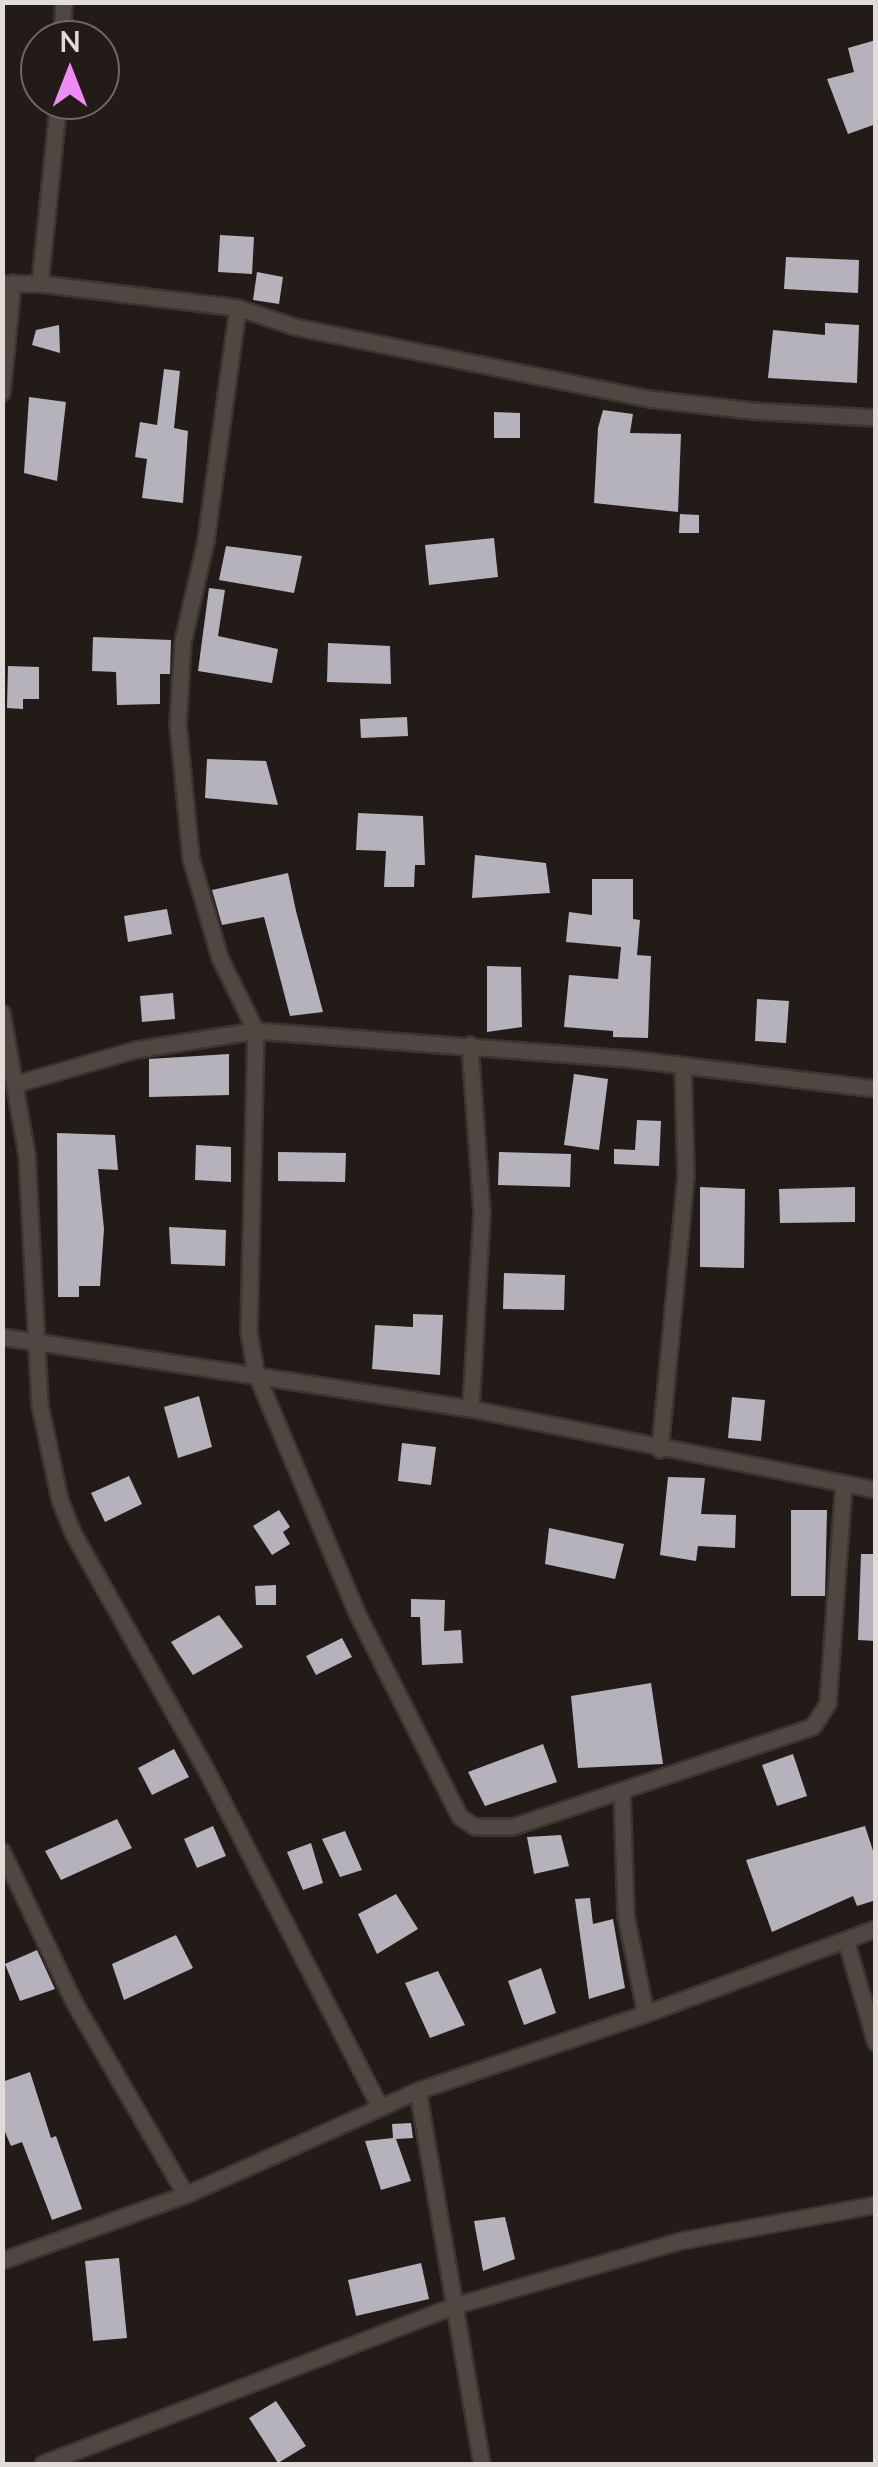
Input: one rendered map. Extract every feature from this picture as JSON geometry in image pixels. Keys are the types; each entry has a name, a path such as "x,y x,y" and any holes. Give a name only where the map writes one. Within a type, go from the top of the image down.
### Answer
{"street":[{"path":"40,284 57,120"},
{"path":"2,393 8,284 40,284 238,308 295,327 598,390 717,408 876,418"},
{"path":"238,308 206,541 183,642 178,724 192,858 220,958 256,1030 247,1314 256,1374 358,1615 410,1726 460,1818 475,1827 513,1826 813,1728 828,1704 844,1484"},
{"path":"2,1013 17,1084 34,1237 33,1340 49,1460 73,1533 208,1774 380,2107"},
{"path":"17,1084 136,1050 256,1030 470,1045 876,1089"},
{"path":"470,1045 482,1212 471,1409"},
{"path":"660,1450 686,1176 683,1066"},
{"path":"2,1337 471,1409 660,1450 876,1490"},
{"path":"622,1791 626,1916 646,2014"},
{"path":"2,1851 74,2002 186,2195"},
{"path":"2,2261 186,2195 418,2091 646,2014 876,1929"},
{"path":"846,1940 876,2042"},
{"path":"418,2091 482,2464"},
{"path":"43,2464 103,2445 455,2306 682,2242 876,2205"},
{"path":"100,2464 103,2445"}],"building":[{"path":"876,40 876,124 848,134 827,79 854,72 848,48"},
{"path":"220,235 254,237 252,274 218,272"},
{"path":"786,257 859,260 858,293 784,289"},
{"path":"257,272 283,277 279,304 253,300"},
{"path":"825,323 859,325 857,383 768,378 773,330 825,335"},
{"path":"59,325 60,353 32,345 36,330"},
{"path":"164,369 180,371 174,428 188,431 183,503 142,498 147,459 135,457 140,422 157,425"},
{"path":"29,397 66,402 57,481 24,473"},
{"path":"603,410 633,414 630,433 681,434 678,512 594,503 598,428"},
{"path":"494,412 520,413 520,438 494,438"},
{"path":"680,514 699,515 699,533 679,533"},
{"path":"494,538 498,577 429,585 425,545"},
{"path":"226,546 302,556 294,593 219,580"},
{"path":"209,588 225,590 218,636 278,649 272,683 198,671"},
{"path":"93,637 171,640 170,674 160,674 160,704 117,705 116,672 92,671"},
{"path":"328,643 390,646 391,684 327,682"},
{"path":"8,666 39,667 39,699 23,699 23,709 7,708"},
{"path":"407,717 408,736 361,738 360,719"},
{"path":"207,759 266,761 278,805 205,798"},
{"path":"358,813 423,816 425,865 415,865 414,887 384,887 386,851 356,850"},
{"path":"475,855 546,863 550,893 472,898"},
{"path":"288,873 323,1012 290,1016 264,917 222,925 212,890"},
{"path":"592,879 633,879 633,919 640,920 637,955 651,956 648,1038 613,1037 613,1031 564,1027 569,975 618,979 621,947 566,942 569,912 592,915"},
{"path":"167,909 172,934 128,942 124,916"},
{"path":"487,966 521,967 522,1027 487,1032"},
{"path":"173,993 175,1019 142,1022 140,996"},
{"path":"757,999 789,1001 786,1043 755,1041"},
{"path":"229,1054 229,1095 149,1097 149,1059"},
{"path":"574,1074 608,1079 599,1150 564,1145"},
{"path":"637,1120 661,1121 659,1166 614,1164 614,1149 635,1150"},
{"path":"57,1133 115,1135 118,1170 98,1169 104,1229 100,1286 79,1286 79,1297 58,1297"},
{"path":"196,1145 231,1147 231,1182 195,1180"},
{"path":"278,1152 346,1153 345,1182 278,1181"},
{"path":"499,1152 571,1154 570,1187 498,1185"},
{"path":"700,1187 745,1189 744,1268 700,1267"},
{"path":"855,1187 855,1222 780,1223 779,1189"},
{"path":"169,1227 226,1230 225,1266 171,1264"},
{"path":"504,1273 565,1275 564,1310 503,1309"},
{"path":"413,1314 443,1315 440,1375 372,1369 375,1325 413,1327"},
{"path":"199,1396 212,1447 178,1458 164,1407"},
{"path":"732,1397 765,1400 761,1441 728,1438"},
{"path":"402,1443 436,1447 431,1485 398,1481"},
{"path":"129,1476 142,1504 105,1522 91,1493"},
{"path":"668,1477 705,1478 701,1514 736,1515 735,1548 698,1546 696,1561 660,1555"},
{"path":"279,1510 290,1527 283,1532 290,1544 272,1555 253,1526"},
{"path":"791,1510 827,1510 825,1596 791,1596"},
{"path":"549,1528 624,1544 615,1579 545,1564"},
{"path":"861,1554 876,1554 876,1641 858,1640"},
{"path":"276,1585 276,1605 256,1605 255,1586"},
{"path":"411,1599 445,1600 444,1631 461,1630 463,1663 422,1665 420,1617 411,1617"},
{"path":"219,1615 243,1647 193,1675 171,1642"},
{"path":"342,1638 352,1657 316,1675 306,1656"},
{"path":"651,1683 663,1764 578,1768 571,1696"},
{"path":"543,1744 557,1782 485,1806 468,1772"},
{"path":"174,1749 189,1777 152,1795 138,1768"},
{"path":"793,1754 807,1796 777,1806 762,1765"},
{"path":"117,1819 132,1848 61,1880 45,1851"},
{"path":"213,1826 226,1856 197,1868 184,1839"},
{"path":"865,1826 876,1860 876,1900 857,1906 853,1896 772,1932 746,1860"},
{"path":"345,1831 362,1870 340,1877 322,1839"},
{"path":"561,1835 569,1866 534,1874 527,1837"},
{"path":"311,1843 323,1883 303,1890 287,1852"},
{"path":"396,1894 418,1929 377,1954 358,1914"},
{"path":"590,1898 593,1924 613,1919 625,1988 589,1999 575,1899"},
{"path":"176,1935 193,1968 124,2000 112,1964"},
{"path":"37,1950 55,1989 20,2001 5,1964"},
{"path":"541,1968 556,2013 524,2025 508,1981"},
{"path":"438,1971 465,2025 430,2038 405,1983"},
{"path":"30,2072 51,2138 56,2136 82,2209 52,2220 22,2142 11,2146 2,2125 2,2082"},
{"path":"411,2123 413,2138 396,2139 411,2181 381,2190 365,2141 393,2138 392,2124"},
{"path":"505,2217 515,2259 483,2271 474,2221"},
{"path":"119,2258 127,2338 93,2341 85,2261"},
{"path":"421,2263 429,2299 356,2316 348,2280"},
{"path":"276,2401 306,2446 278,2463 249,2418"}]}
